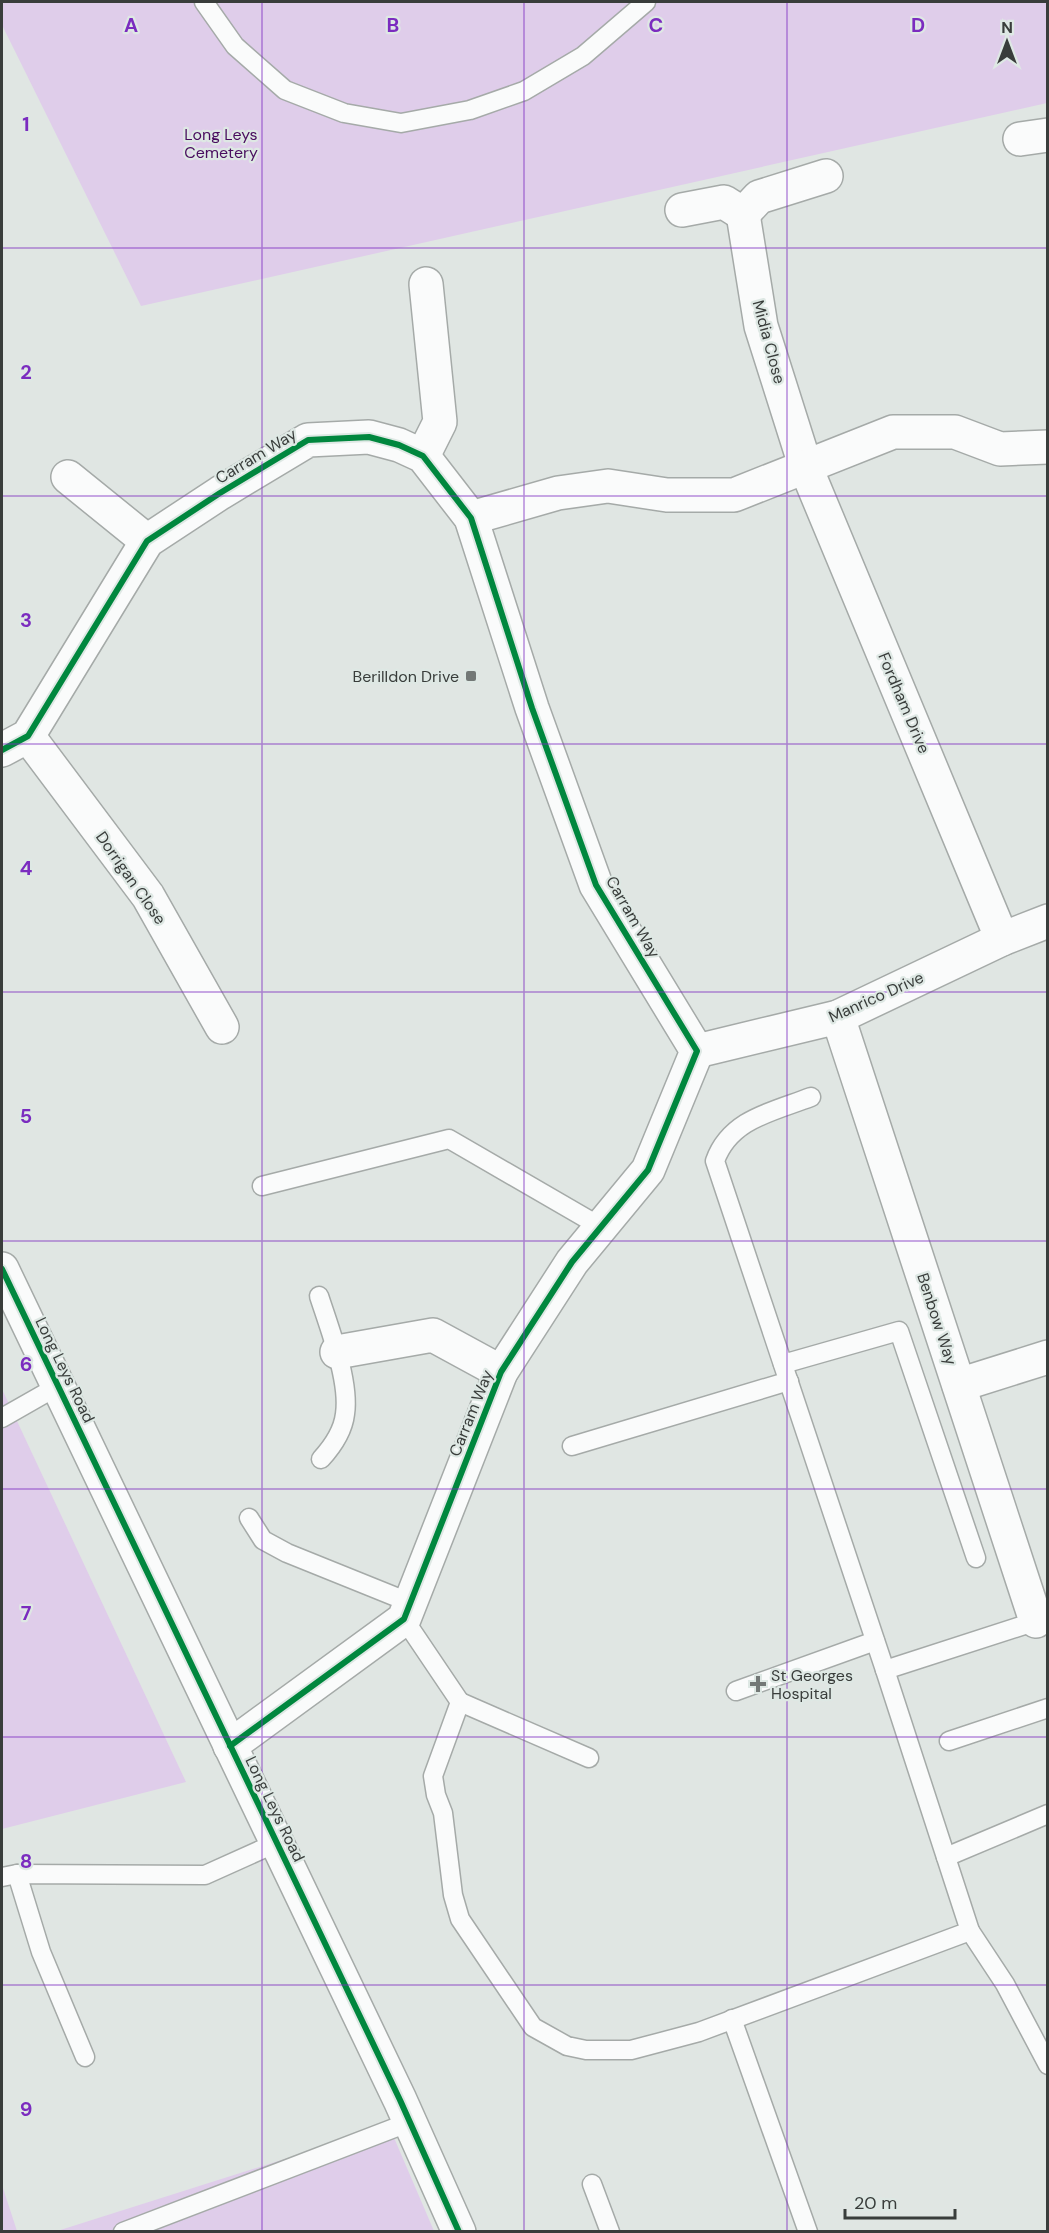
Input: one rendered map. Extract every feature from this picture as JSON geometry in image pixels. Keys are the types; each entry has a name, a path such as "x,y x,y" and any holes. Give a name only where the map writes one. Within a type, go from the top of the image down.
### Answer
{"street":[{"path":"682,210 724,202 743,214 759,197 826,176"},
{"name":"Midia Close","path":"743,214 761,326 806,468"},
{"path":"423,456 440,422 426,284"},
{"path":"471,518 558,493 608,486 667,495 734,495 893,432 955,432 1000,448 1047,447"},
{"name":"Carram Way","path":"15,743 147,542 220,493 308,440 369,437 399,445 423,456 471,518 532,708 596,885 697,1051 648,1170 572,1262 501,1372 407,1611"},
{"name":"Fordham Drive","path":"806,468 1002,939"},
{"path":"68,477 147,542"},
{"name":"Dorrigan Close","path":"15,743 148,896 222,1027"},
{"name":"Manrico Drive","path":"697,1051 838,1017 1002,939 1047,921"},
{"name":"Benbow Way","path":"838,1017 959,1385 1042,1619"},
{"name":"Long Leys Road","path":"2,1269 410,2122 459,2232"},
{"path":"337,1352 434,1335 501,1372"},
{"path":"959,1385 1047,1358"},
{"path":"230,1746 407,1611"}],"lane":[{"path":"204,2 235,46 285,90 344,113 401,123 470,110 524,91 583,56 646,2"},
{"path":"811,1097 737,1127 721,1145 715,1161 970,1931 1005,1984 1047,2065"},
{"path":"262,1186 449,1139 601,1227"},
{"path":"319,1296 337,1352 345,1398 345,1415 334,1445 321,1459"},
{"path":"572,1446 786,1373 899,1331 976,1558"},
{"path":"2,1418 58,1386"},
{"path":"249,1518 262,1540 407,1611 460,1702 590,1758"},
{"path":"885,1670 1042,1619"},
{"path":"736,1691 875,1641"},
{"path":"460,1702 434,1776 436,1795 443,1814 453,1895 460,1918 533,2027 567,2046 586,2050 631,2050 699,2032 970,1931"},
{"path":"949,1740 1047,1708"},
{"path":"946,1857 1047,1814"},
{"path":"85,2057 9,1876 205,1875 276,1843"},
{"path":"732,2019 808,2232"},
{"path":"123,2232 410,2122"},
{"path":"592,2184 610,2232"}],"green space":[{"name":"Long Leys Cemetery","path":"2,2 1047,2 1047,103 141,306 2,25"},
{"path":"2,1389 186,1782 2,1829"},
{"path":"389,2126 434,2231 54,2232"},
{"path":"2,2185 17,2231 2,2231"}],"cycle path":[{"path":"2,750 28,736 147,541 220,493 308,440 369,437 399,445 423,456 471,518 532,708 596,885 697,1051 648,1170 572,1262 501,1372 404,1619 230,1746"},
{"path":"2,1269 400,2100 459,2232"}],"place":[{"name":"Berilldon Drive","path":"471,676"},
{"name":"St Georges Hospital","path":"758,1684"}]}
